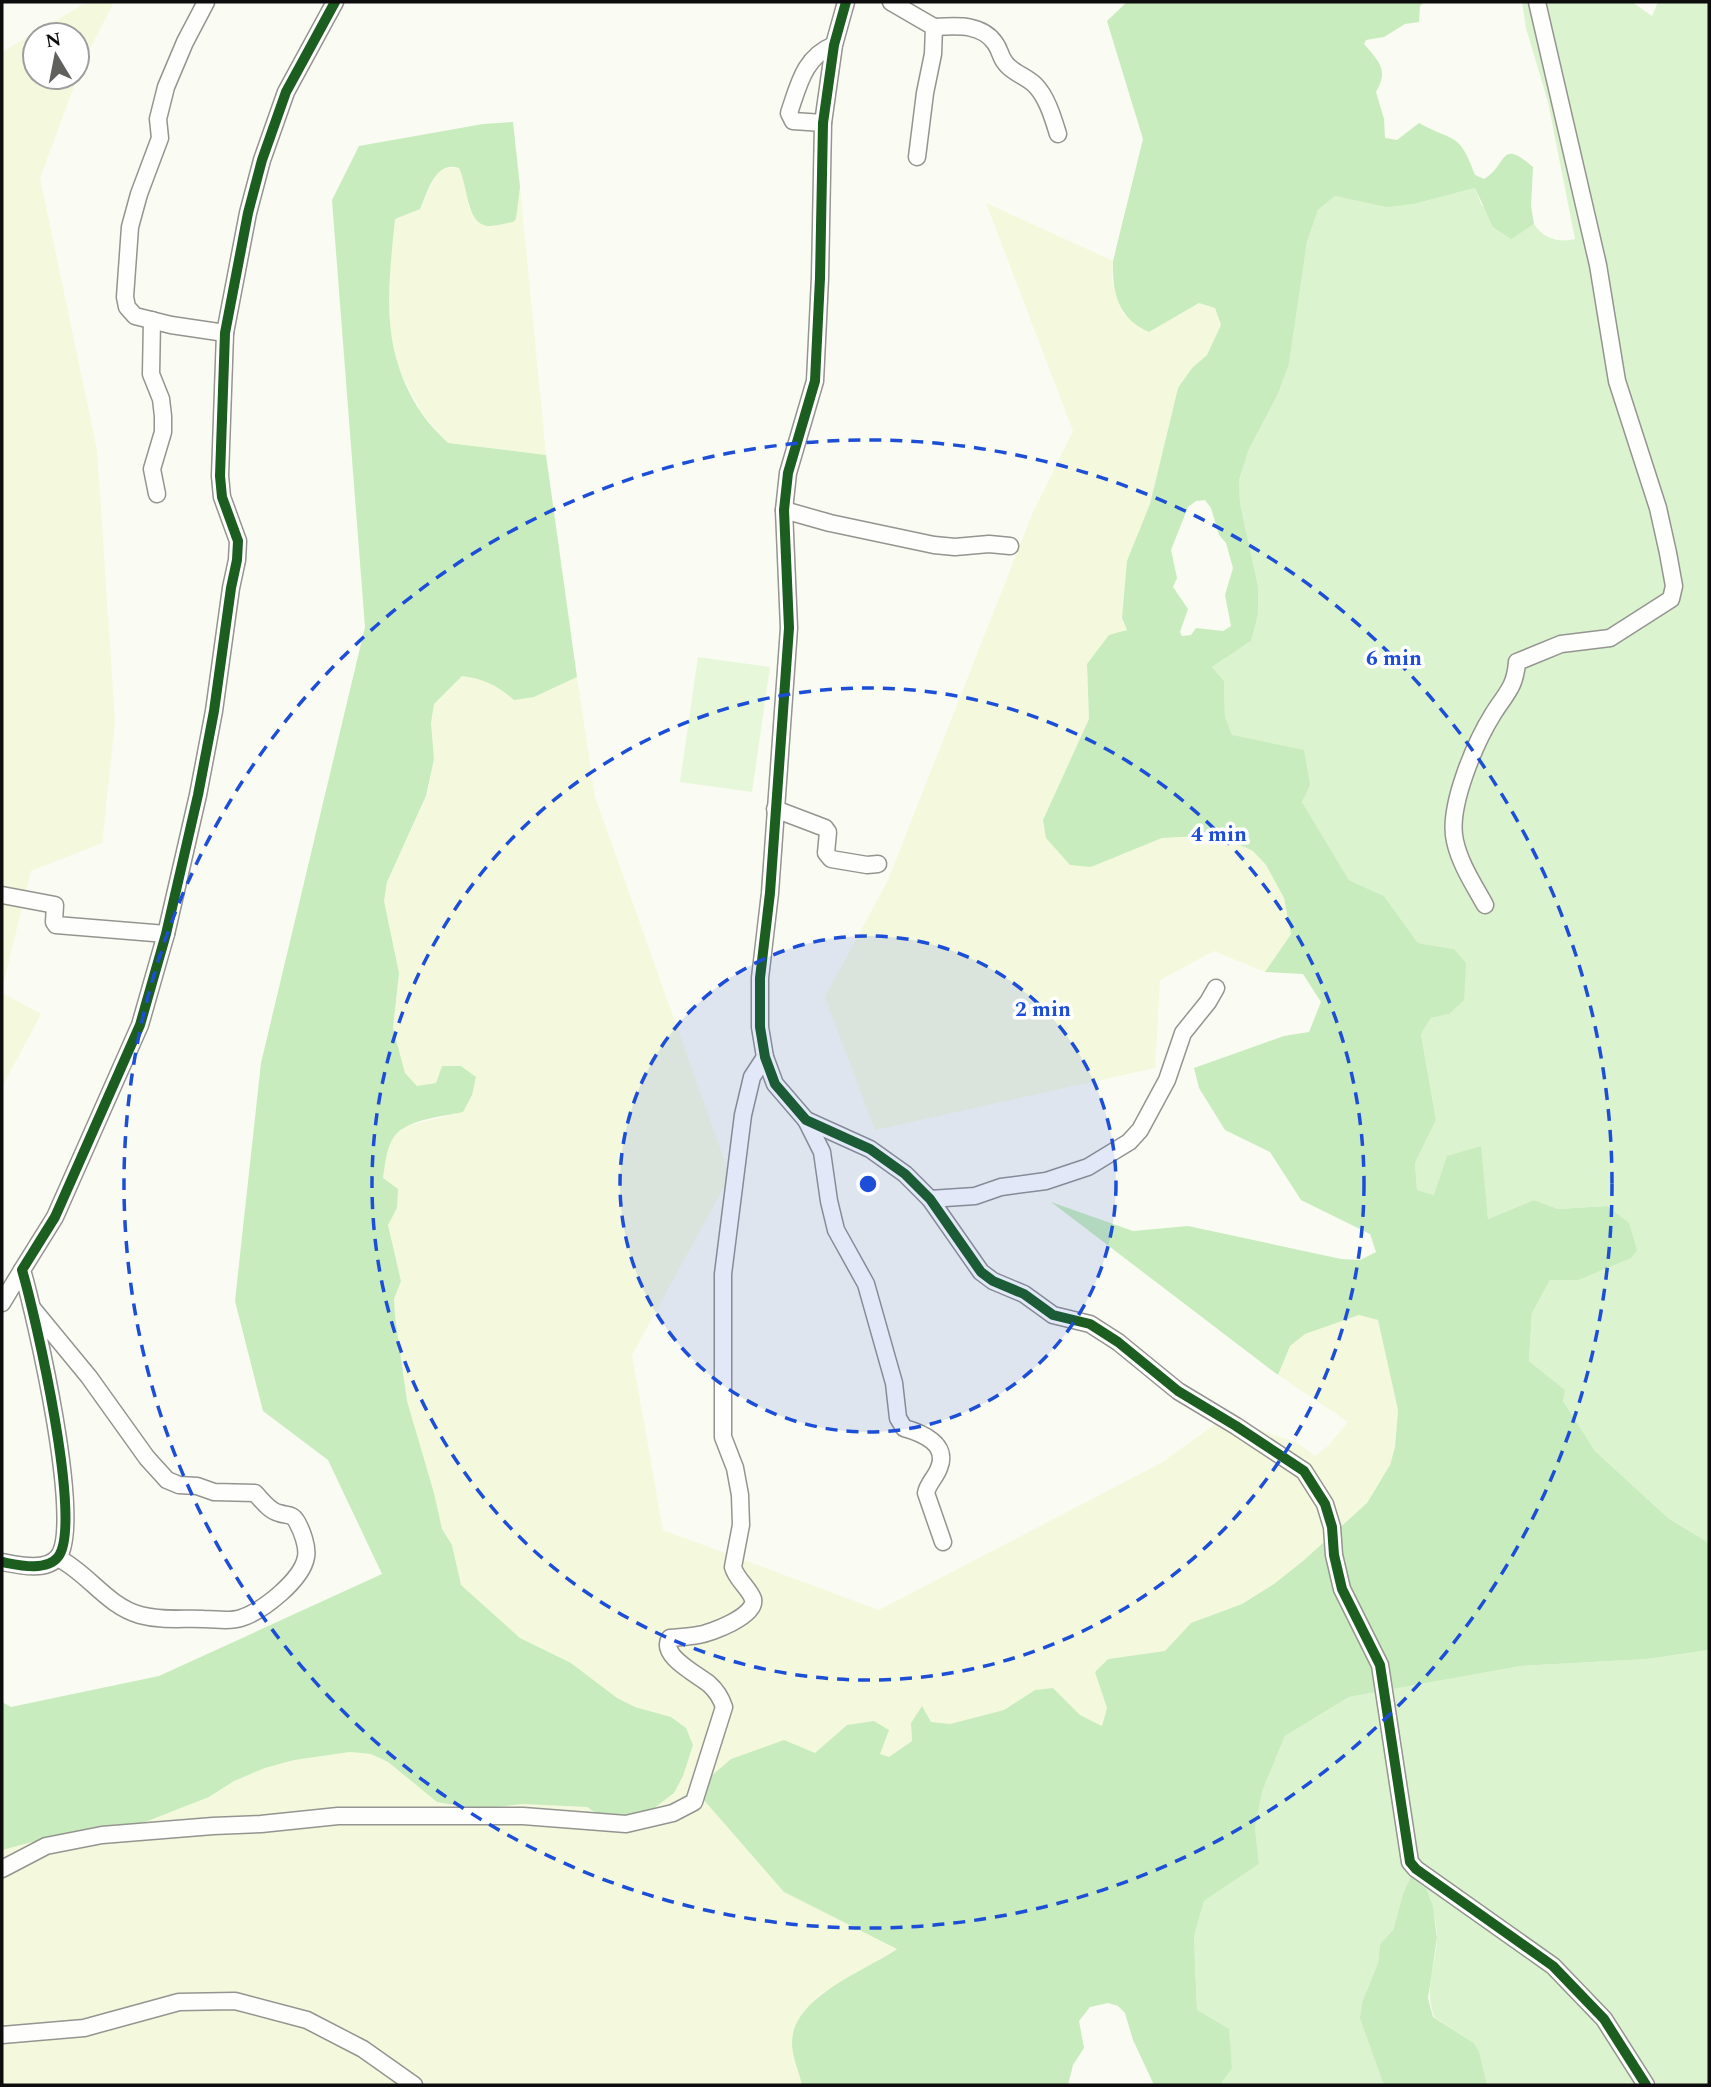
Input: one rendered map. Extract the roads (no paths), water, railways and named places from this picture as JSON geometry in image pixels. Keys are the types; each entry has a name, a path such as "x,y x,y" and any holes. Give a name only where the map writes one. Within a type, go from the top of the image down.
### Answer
{"street":[{"path":"206,2 166,87 159,119 160,138 139,194 131,227 125,297 127,307 135,316 171,326 226,333"},
{"path":"2,1303 55,1217 141,1025 166,934 208,747 237,560 238,541 222,497 220,475 226,333 238,258 262,160 285,92 335,2"},
{"path":"846,2 834,45 823,123 815,381 788,473 784,510 789,628 760,978 760,1027 765,1057 775,1084 806,1120 821,1152 836,1230 859,1269 869,1296 894,1383 898,1418 904,1428 923,1433 933,1441 939,1453 940,1466 926,1493 943,1542"},
{"path":"891,2 934,27 961,26 985,33 996,44 1001,59 1036,85 1052,115 1058,134"},
{"path":"1485,905 1458,852 1453,821 1471,758 1493,714 1515,682 1517,662 1561,644 1611,638 1671,599 1674,586 1658,508 1617,381 1598,265 1537,2"},
{"path":"917,157 921,115 934,44 934,27"},
{"path":"823,123 793,121 789,113 808,65 820,51 834,45"},
{"path":"152,320 151,374 161,398 163,416 163,432 152,469 157,494"},
{"path":"784,510 830,523 934,545 1010,546"},
{"path":"775,809 825,828 828,832 828,857 867,865 878,864"},
{"path":"2,895 55,905 54,922 57,925 166,934"},
{"path":"930,1199 975,1196 1001,1187 1046,1181 1088,1167 1129,1142 1140,1130 1167,1080 1183,1033 1216,988"},
{"path":"2,1869 46,1846 102,1835 338,1816 523,1816 626,1824 673,1813 694,1802 724,1707 710,1685 673,1656 668,1649 668,1641 670,1638 699,1635 727,1625 750,1612 753,1607 752,1598 733,1567 741,1525 740,1495 735,1468 723,1437 723,1274 743,1115 751,1077 765,1057"},
{"path":"806,1120 870,1149 905,1174 930,1199 981,1272 993,1281 1024,1294 1053,1315 1090,1324 1118,1342 1178,1391 1304,1471 1325,1504 1332,1527 1334,1555 1342,1590 1380,1665 1410,1862 1416,1869 1553,1966 1604,2019 1646,2085"},
{"path":"2,1562 24,1566 43,1565 58,1558 64,1544 65,1495 59,1442 33,1309 22,1270"},
{"path":"33,1309 69,1351 147,1458 167,1480 214,1492 255,1493 273,1511 290,1514 296,1520 306,1545 306,1558 299,1574 289,1585 243,1618 227,1620 159,1619 137,1614 109,1598 71,1564 58,1558"},
{"path":"2,2035 84,2028 179,2002 235,2001 307,2020 363,2049 414,2085"}]}
